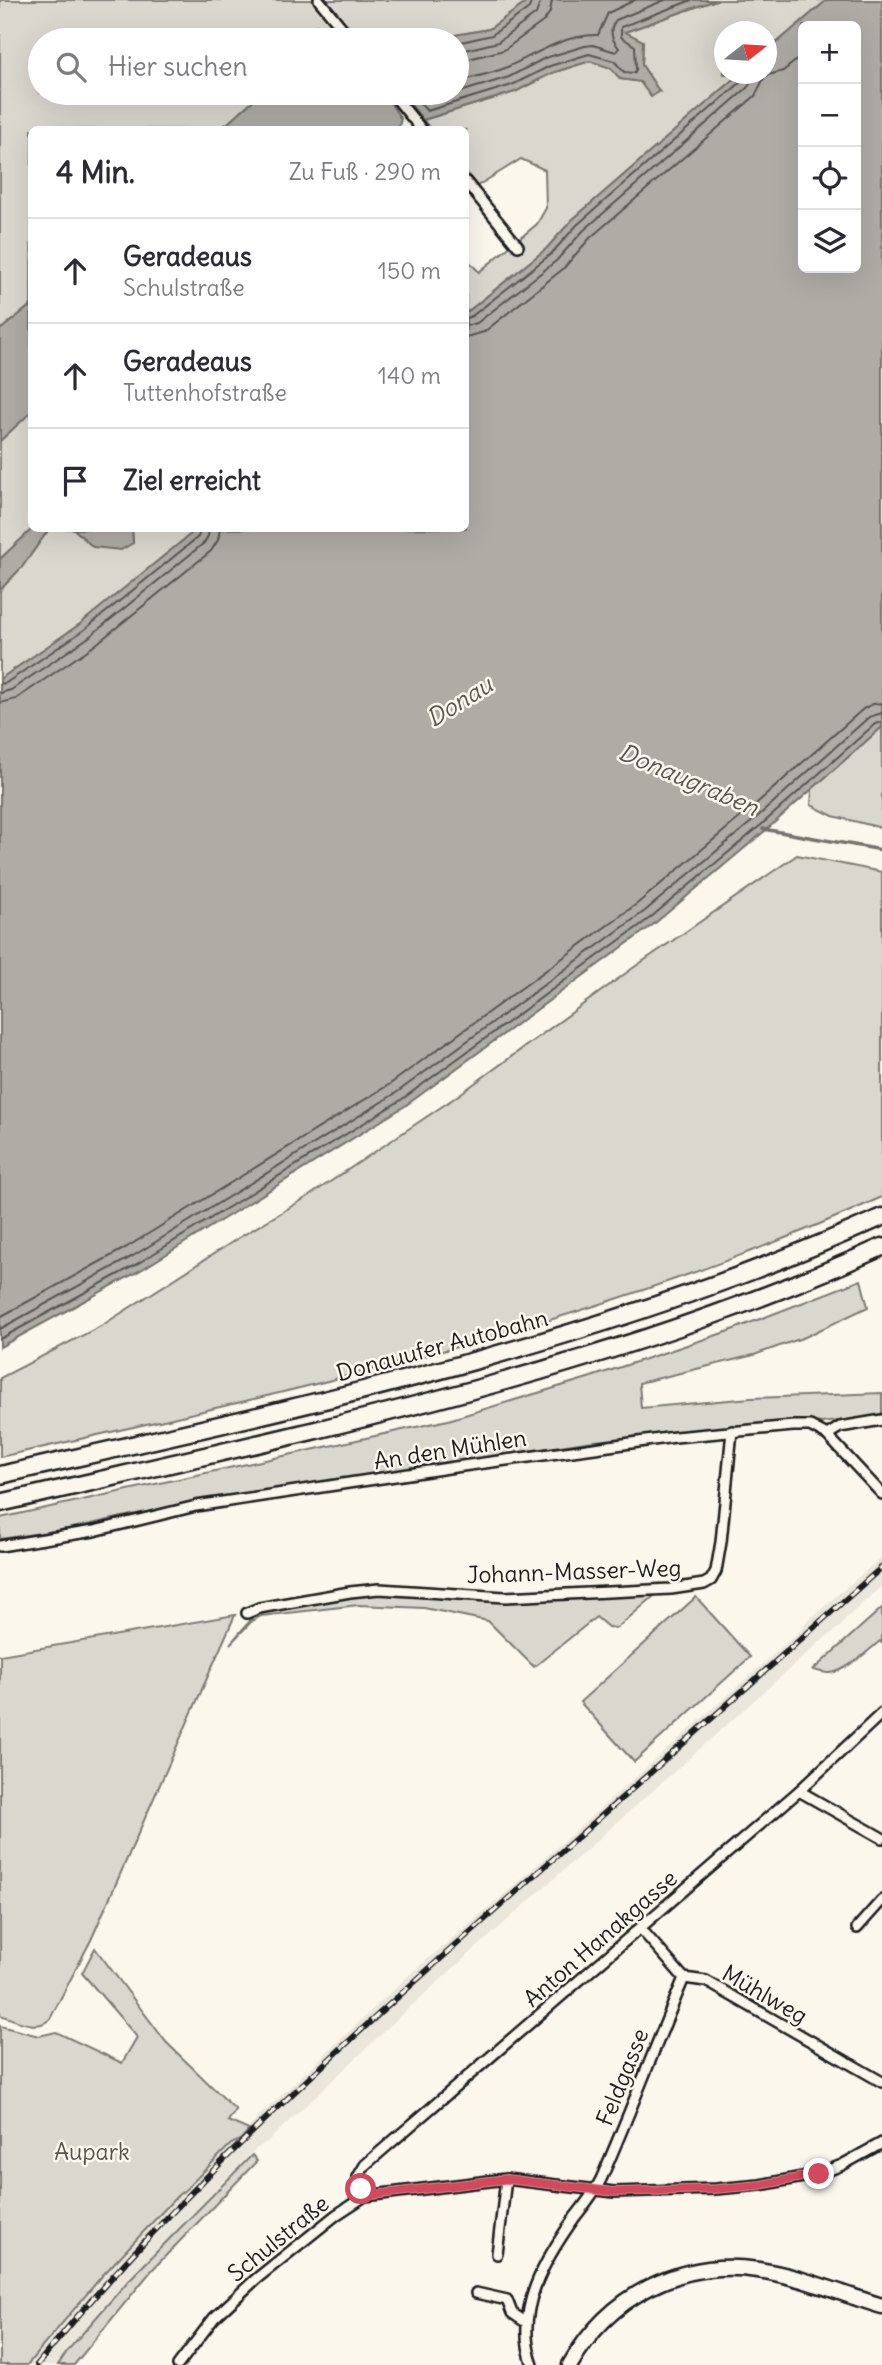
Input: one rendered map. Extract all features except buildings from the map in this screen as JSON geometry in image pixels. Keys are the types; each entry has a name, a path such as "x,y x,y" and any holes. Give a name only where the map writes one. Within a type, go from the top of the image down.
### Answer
{"highway":[{"name":"Donauufer Autobahn","path":"0,1475 429,1374 572,1334 708,1288 882,1217"},
{"path":"0,1503 441,1399 582,1358 716,1313 882,1247"}],"main road":[{"path":"570,2365 593,2330 620,2305 646,2287 690,2272 728,2267 762,2270 882,2306"}],"street":[{"path":"319,0 342,28"},
{"path":"402,105 419,126"},
{"path":"469,186 518,246"},
{"path":"882,1420 840,1427 827,1434 882,1494"},
{"name":"An den Mühlen","path":"0,1546 94,1531 196,1506 575,1450 732,1431 810,1426 827,1434"},
{"name":"Johann-Masser-Weg","path":"247,1614 272,1606 379,1589 505,1597 608,1590 660,1590 704,1584 711,1580 716,1571 732,1431"},
{"name":"Anton Hanakgasse","path":"365,2196 358,2177 365,2165 799,1791 882,1713"},
{"path":"799,1791 882,1838"},
{"path":"857,1928 882,1900"},
{"name":"Mühlweg","path":"641,1929 684,1978 706,1981 882,2082"},
{"name":"Feldgasse","path":"533,2365 527,2342 527,2323 531,2298 541,2270 555,2245 595,2190 684,1978"},
{"name":"Schulstraße","path":"178,2365 214,2318 256,2279 358,2198 506,2179 595,2190 678,2190 760,2185 819,2174 882,2143"},
{"path":"497,2254 506,2179"},
{"path":"477,2293 507,2300 512,2313 527,2323"}],"shaded area":[{"path":"882,1557 882,1586 845,1619 841,1626 410,2007 268,2141 252,2152 128,2281 58,2365 28,2365 102,2276 178,2194 231,2144 240,2140 257,2118 408,1976 501,1897 802,1629 806,1622"}],"green space":[{"path":"0,0 530,0 489,29 469,33 469,28 320,28 316,25 313,28 28,28 28,105 248,105 223,126 28,126 28,307 0,330"},
{"path":"716,0 827,0 802,21 798,21 798,25 777,42 777,21 714,21 714,84 728,84 572,220 546,249 469,311 469,261 479,272 537,224 546,208 545,170 521,159 477,186 469,176 469,126 428,126 423,120 515,92 552,73 590,61 612,68 620,79 640,81 659,91 642,65 643,41 624,32"},
{"path":"28,415 30,532 0,559 0,441"},
{"path":"47,532 77,532 93,547 133,543 132,532 193,532 80,624 0,679 0,590 22,567"},
{"path":"882,727 882,828 833,816 811,805 812,789"},
{"path":"797,855 882,872 882,1197 776,1242 668,1282 448,1350 224,1406 0,1457 0,1378 101,1326 309,1196 453,1099 633,968"},
{"path":"861,1280 868,1307 805,1337 754,1355 639,1383 641,1408 751,1398 882,1393 882,1416 821,1423 808,1421 760,1424 586,1442 255,1493 68,1529 0,1539 0,1518 448,1420 588,1378 729,1331"},
{"path":"366,1594 650,1594 653,1597 617,1628 608,1627 596,1617 534,1667 488,1621 424,1608 359,1605 261,1616 251,1622 230,1644 254,1616 269,1611"},
{"path":"696,1597 750,1657 634,1762 580,1702"},
{"path":"882,1608 882,1643 880,1641 836,1672 813,1670"},
{"path":"235,1615 91,1940 50,2019 45,2023 33,2025 0,2015 0,1655"},
{"name":"Aupark","path":"95,1948 166,2042 236,2110 228,2121 249,2130 178,2195 102,2276 27,2365 0,2365 0,2026 39,2036 56,2032 122,2063 137,2037 82,1973"},
{"path":"252,2155 257,2161 152,2270 74,2365 58,2365 128,2281"}],"water":[{"path":"530,0 716,0 625,32 643,41 642,65 659,91 651,97 640,82 620,79 611,68 590,61 552,73 515,92 423,120 411,105 469,105 469,33 489,29"},
{"name":"Donau","path":"827,0 882,0 882,727 654,924 405,1106 141,1270 0,1347 0,679 80,624 193,532 469,532 469,311 546,249 572,220 728,84 777,84 777,42 798,25 798,273 861,273 861,21 802,21"},
{"path":"248,105 392,105 401,119 399,126 223,126"},
{"path":"28,307 28,415 0,441 0,330"},
{"path":"29,532 47,532 22,567 0,590 0,559"},
{"path":"77,532 132,532 133,543 121,550 93,547"}],"waterway":[{"name":"Donaugraben","path":"763,829 882,850"}],"railway":[{"path":"37,2365 140,2246 308,2079 882,1567"}],"route":[{"path":"361,2189 365,2196 506,2179 628,2192 760,2185 819,2174"}]}
